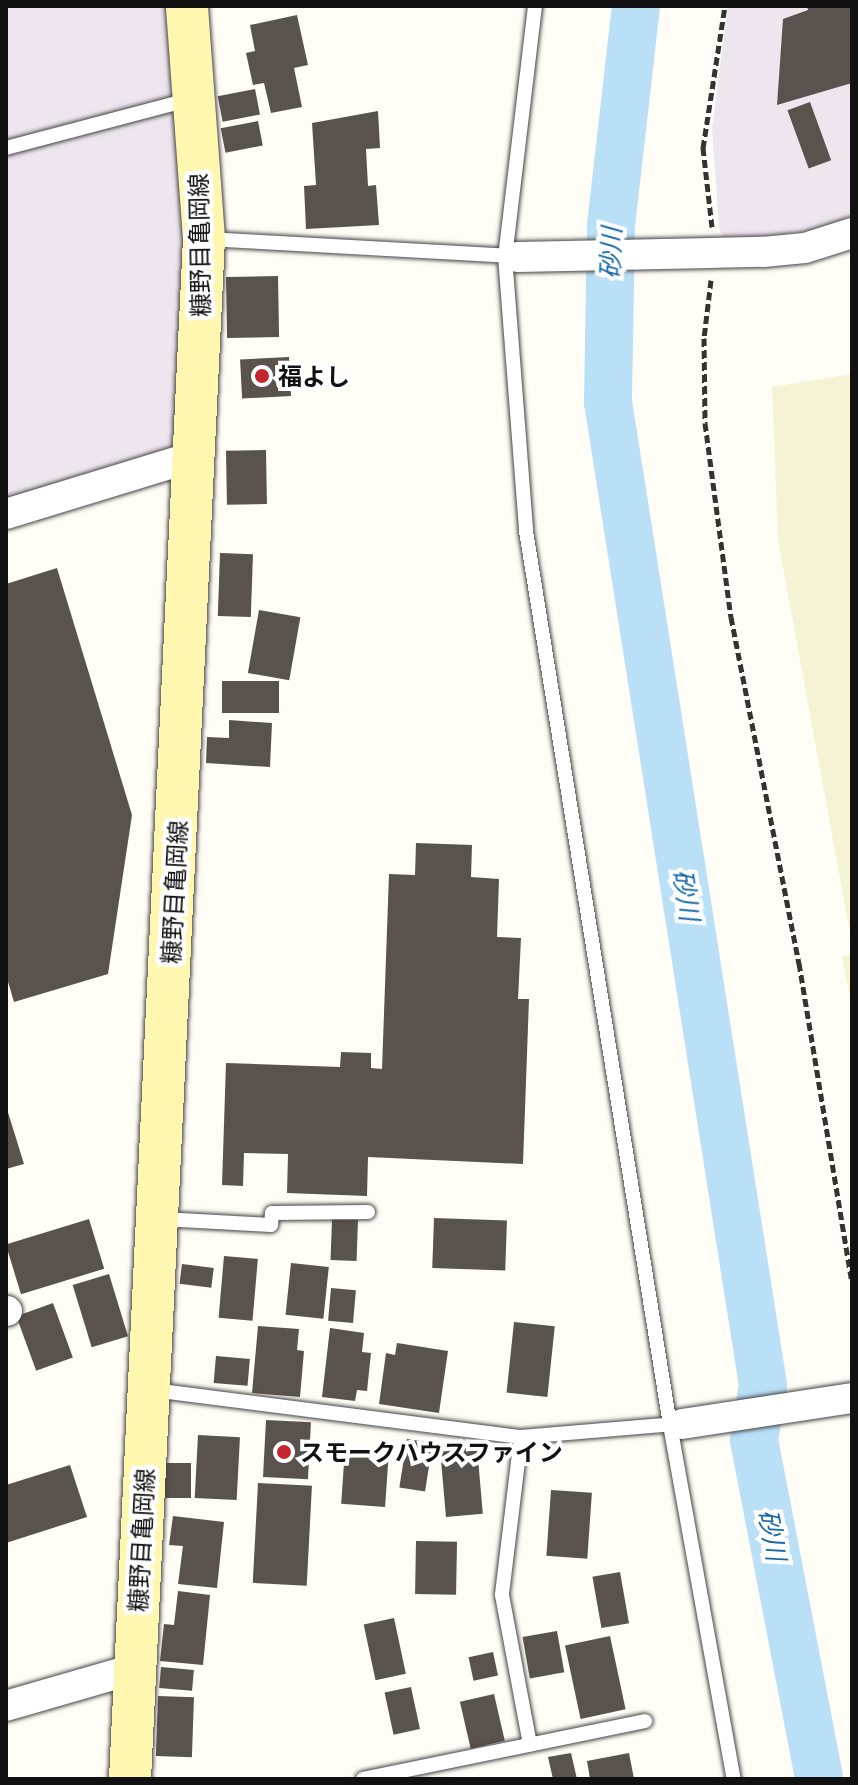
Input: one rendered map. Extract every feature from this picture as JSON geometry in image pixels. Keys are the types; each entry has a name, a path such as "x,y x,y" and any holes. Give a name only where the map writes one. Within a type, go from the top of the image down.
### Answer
{"main road":[{"name":"糠野目亀岡線","path":"130,1779 196,456 204,239 187,6"}],"street":[{"path":"511,256 706,254 805,248 852,233"},
{"path":"6,514 196,456"},
{"path":"676,1425 852,1398"},
{"path":"6,1706 134,1669"}],"lane":[{"path":"535,6 511,256 526,531 734,1779"},
{"path":"6,148 193,98"},
{"path":"204,239 511,256"},
{"path":"158,1219 271,1225 272,1213 368,1212"},
{"path":"149,1389 521,1437 676,1425"},
{"path":"521,1437 502,1595 530,1744"},
{"path":"363,1779 645,1721"}],"path":[{"path":"725,6 703,148 706,254 704,338 709,453 731,617 799,963 852,1282"}],"shaded area":[{"path":"6,6 187,6 196,456 6,514"},
{"path":"728,6 852,6 852,220 816,230 725,240 719,228 712,128"},
{"path":"852,374 852,944 778,540 772,387"},
{"path":"852,955 852,1009 842,956"}],"building":[{"path":"807,6 852,6 852,83 777,105 783,19 808,10"},
{"path":"297,15 308,65 294,68 302,107 271,113 264,83 253,85 246,53 255,51 250,25"},
{"path":"255,89 260,115 223,122 218,96"},
{"path":"810,102 831,160 809,168 787,110"},
{"path":"378,111 380,148 366,149 368,186 376,185 379,225 306,229 304,186 316,185 312,123"},
{"path":"258,121 263,146 225,153 221,128"},
{"path":"278,276 279,337 227,338 226,277"},
{"path":"289,357 291,396 242,399 240,360"},
{"path":"266,450 267,504 227,505 226,451"},
{"path":"220,553 253,554 251,617 218,616"},
{"path":"57,568 132,815 108,974 14,1002 6,975 6,584"},
{"path":"259,610 300,617 289,680 248,673"},
{"path":"222,681 279,681 279,713 222,713"},
{"path":"229,720 272,723 270,767 206,763 207,737 229,738"},
{"path":"416,843 472,845 471,877 499,879 497,937 521,938 518,999 529,999 523,1164 368,1157 367,1196 287,1193 288,1154 244,1153 243,1186 222,1185 226,1063 340,1067 341,1052 371,1053 371,1068 382,1069 389,874 415,875"},
{"path":"6,1106 24,1164 6,1169"},
{"path":"434,1218 507,1221 505,1271 432,1268"},
{"path":"89,1219 104,1269 21,1294 6,1244"},
{"path":"332,1219 358,1220 357,1261 331,1260"},
{"path":"224,1256 258,1259 252,1321 219,1318"},
{"path":"291,1263 329,1267 323,1319 286,1315"},
{"path":"182,1264 214,1268 211,1288 180,1284"},
{"path":"109,1274 128,1336 92,1347 73,1285"},
{"path":"331,1288 356,1290 353,1323 328,1321"},
{"path":"53,1303 73,1358 36,1371 16,1316"},
{"path":"514,1322 555,1326 547,1397 507,1393"},
{"path":"258,1326 299,1329 297,1350 304,1351 300,1397 252,1393"},
{"path":"330,1328 364,1333 362,1352 371,1353 367,1391 357,1390 355,1401 322,1397"},
{"path":"397,1343 448,1351 439,1413 379,1404 386,1353 395,1355"},
{"path":"216,1356 250,1359 248,1386 214,1383"},
{"path":"266,1420 311,1422 308,1479 263,1477"},
{"path":"198,1435 240,1437 237,1500 195,1498"},
{"path":"407,1439 433,1443 425,1491 399,1487"},
{"path":"477,1447 483,1514 446,1517 440,1450"},
{"path":"345,1449 389,1452 385,1507 341,1504"},
{"path":"163,1463 191,1463 191,1498 163,1498"},
{"path":"70,1465 87,1517 6,1543 6,1485"},
{"path":"258,1483 312,1486 307,1586 253,1583"},
{"path":"551,1490 592,1493 587,1559 546,1556"},
{"path":"173,1516 224,1522 217,1588 178,1584 183,1546 169,1545"},
{"path":"416,1541 457,1542 456,1595 415,1594"},
{"path":"620,1572 629,1623 601,1628 592,1577"},
{"path":"178,1591 210,1595 203,1665 160,1661 164,1624 174,1625"},
{"path":"394,1618 406,1674 376,1680 364,1624"},
{"path":"557,1631 564,1672 530,1678 523,1637"},
{"path":"610,1636 626,1709 581,1719 565,1646"},
{"path":"493,1652 498,1675 474,1681 469,1657"},
{"path":"161,1667 194,1670 192,1691 159,1688"},
{"path":"411,1687 420,1729 394,1735 385,1693"},
{"path":"494,1694 505,1741 471,1749 460,1702"},
{"path":"158,1696 194,1697 192,1757 156,1756"},
{"path":"571,1753 577,1779 553,1779 548,1757"},
{"path":"629,1753 634,1779 590,1779 587,1761"}],"waterway":[{"name":"砂川","path":"636,6 611,227 608,402 763,1385 754,1440 819,1779"}],"place":[{"name":"福よし","path":"262,376"},
{"name":"スモークハウスファイン","path":"284,1452"}]}
